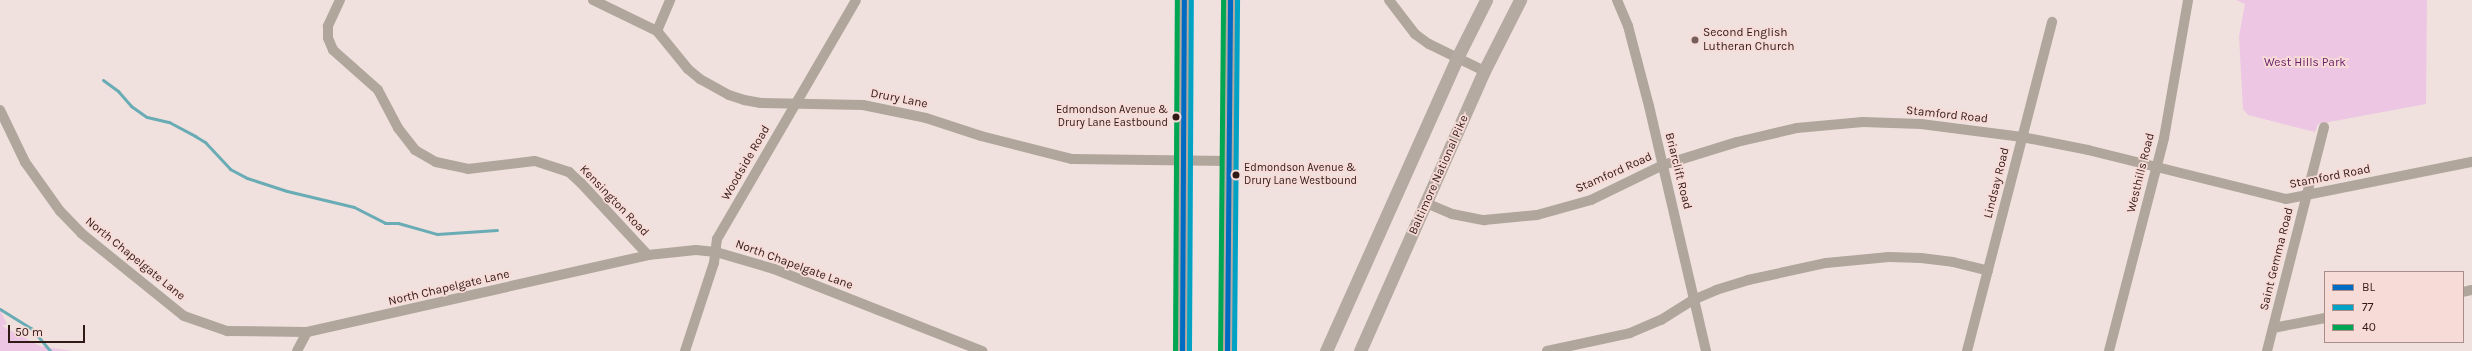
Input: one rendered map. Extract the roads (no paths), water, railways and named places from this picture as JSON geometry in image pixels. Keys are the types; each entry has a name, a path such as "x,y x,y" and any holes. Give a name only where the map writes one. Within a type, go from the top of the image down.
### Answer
{"main road":[{"path":"1182,351 1184,0"},
{"path":"1227,351 1230,0"},
{"path":"1326,351 1457,58 1486,0"},
{"name":"Baltimore National Pike","path":"1360,351 1484,71 1520,0"}],"street":[{"name":"Kensington Road","path":"340,0 328,26 328,38 333,50 378,90 398,128 415,150 436,162 468,170 536,161 569,172 582,183 648,255"},
{"name":"Drury Lane","path":"593,0 657,31 688,68 714,88 744,100 849,104 926,118 981,136 1072,159 1228,160"},
{"path":"657,31 670,0"},
{"name":"Woodside Road","path":"685,351 714,263 717,239 856,0"},
{"path":"1389,0 1415,34 1457,58 1484,71"},
{"name":"Briarclift Road","path":"1617,0 1628,26 1663,165 1706,351"},
{"name":"Westhills Road","path":"2109,351 2164,138 2188,0"},
{"name":"Lindsay Road","path":"1967,351 2052,22"},
{"name":"North Chapelgate Lane","path":"0,110 25,162 60,211 81,233 169,305 199,323 227,331 307,332 648,255 688,250 716,252 774,269 982,351"},
{"name":"Stamford Road","path":"1426,203 1452,214 1484,220 1537,215 1591,200 1663,165 1738,142 1797,128 1831,124 1887,122 1921,124 2022,137 2156,168 2275,198 2294,198 2472,162"},
{"name":"Saint Gemma Road","path":"2267,351 2324,127"},
{"path":"1547,351 1641,329 1661,320 1693,300 1770,275 1826,263 1861,259 1921,258 1953,262 1988,271"},
{"path":"2273,328 2324,318"},
{"path":"297,351 307,332"}],"waterway":[{"path":"103,80 118,91 131,106 147,117 169,122 205,142 230,169 247,178 287,191 354,207 385,223 398,223 437,234 497,230"},
{"path":"0,309 31,328 50,351"}],"place":[{"name":"Second English Lutheran Church","path":"1695,40"},
{"name":"Edmondson Avenue & Drury Lane Eastbound","path":"1176,117"},
{"name":"Edmondson Avenue & Drury Lane Westbound","path":"1236,175"}],"park label":[{"name":"West Hills Park","path":"2305,63"}]}
